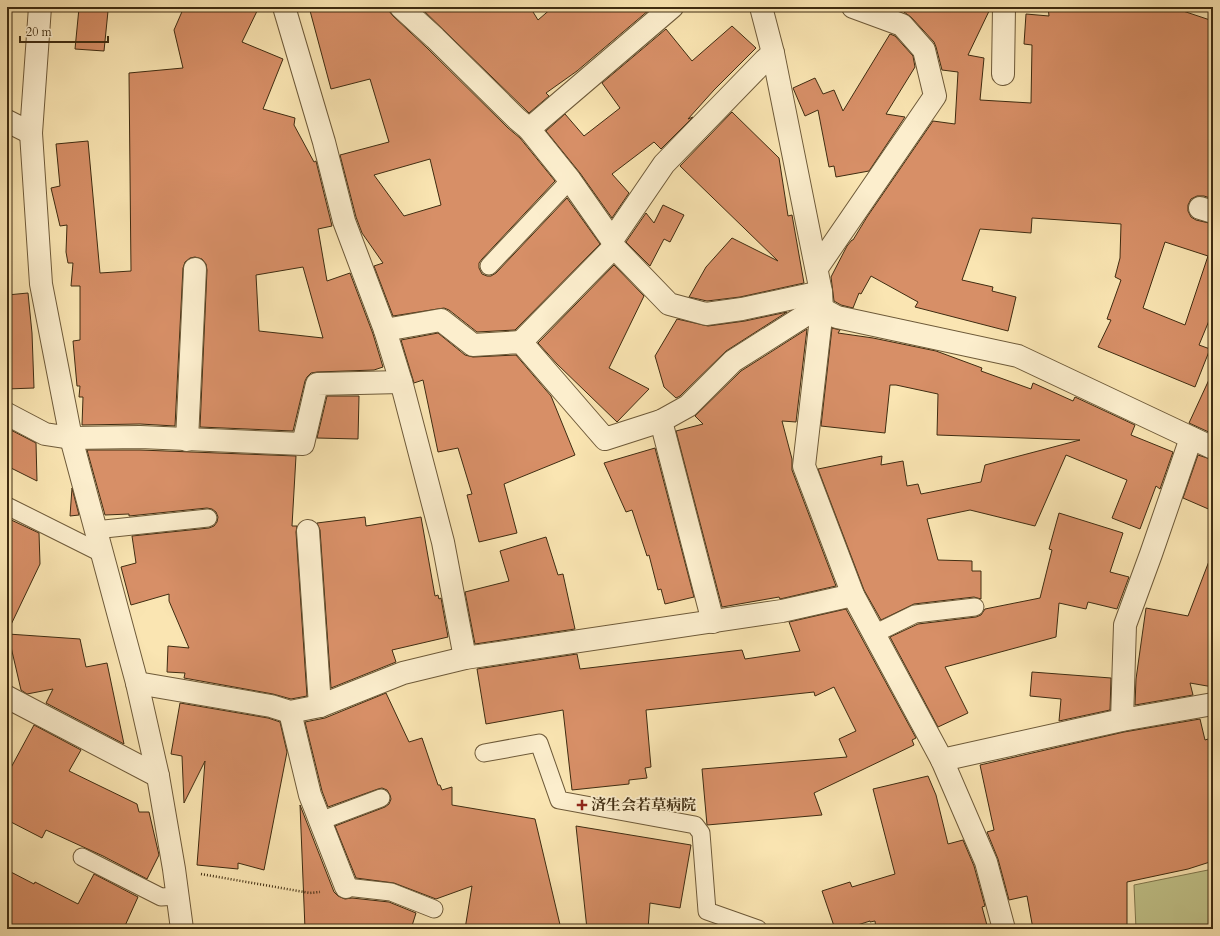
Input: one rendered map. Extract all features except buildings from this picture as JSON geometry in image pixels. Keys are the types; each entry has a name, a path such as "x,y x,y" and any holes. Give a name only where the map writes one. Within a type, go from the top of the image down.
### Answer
{"street":[{"path":"40,7 31,133 41,284 71,438 136,683 158,776 174,869 182,929"},
{"path":"284,7 324,142 344,221 385,330 400,382 443,542 465,658"},
{"path":"401,7 529,129 570,180 613,244 669,304 706,314 822,300"},
{"path":"529,129 672,7"},
{"path":"761,7 773,53 817,268 822,300 804,466 853,595 942,760 986,862 1004,929"},
{"path":"817,268 935,96 924,50 902,25 853,7"},
{"path":"1003,74 1004,7"},
{"path":"385,330 441,320 473,345 521,342 613,244 664,164 773,53"},
{"path":"7,121 31,133"},
{"path":"187,440 195,269"},
{"path":"521,342 605,439 661,421 688,406 733,361 812,311 822,300"},
{"path":"822,300 837,317 1018,356 1213,448"},
{"path":"7,414 45,434 71,438 140,437 302,444 317,384 400,382"},
{"path":"661,421 713,622"},
{"path":"1122,720 1125,625 1191,438"},
{"path":"308,531 320,706"},
{"path":"136,683 271,706 290,712 320,706 403,673 465,658 782,611 853,595"},
{"path":"7,697 158,776"},
{"path":"942,760 1122,720 1213,704"},
{"path":"290,712 310,794 346,887"}],"lane":[{"path":"489,266 570,180"},
{"path":"7,506 101,553"},
{"path":"95,530 208,518"},
{"path":"874,634 915,614 975,607"},
{"path":"484,753 539,743 559,800 695,825 701,832 707,911 758,929"},
{"path":"320,821 381,798"},
{"path":"82,857 161,897 178,896"},
{"path":"346,887 391,892 434,909"}],"path":[{"path":"174,869 310,893 346,887"}],"green space":[{"path":"1213,869 1213,929 1136,929 1134,885"}],"place":[{"name":"済生会若草病院","path":"582,805"}]}
